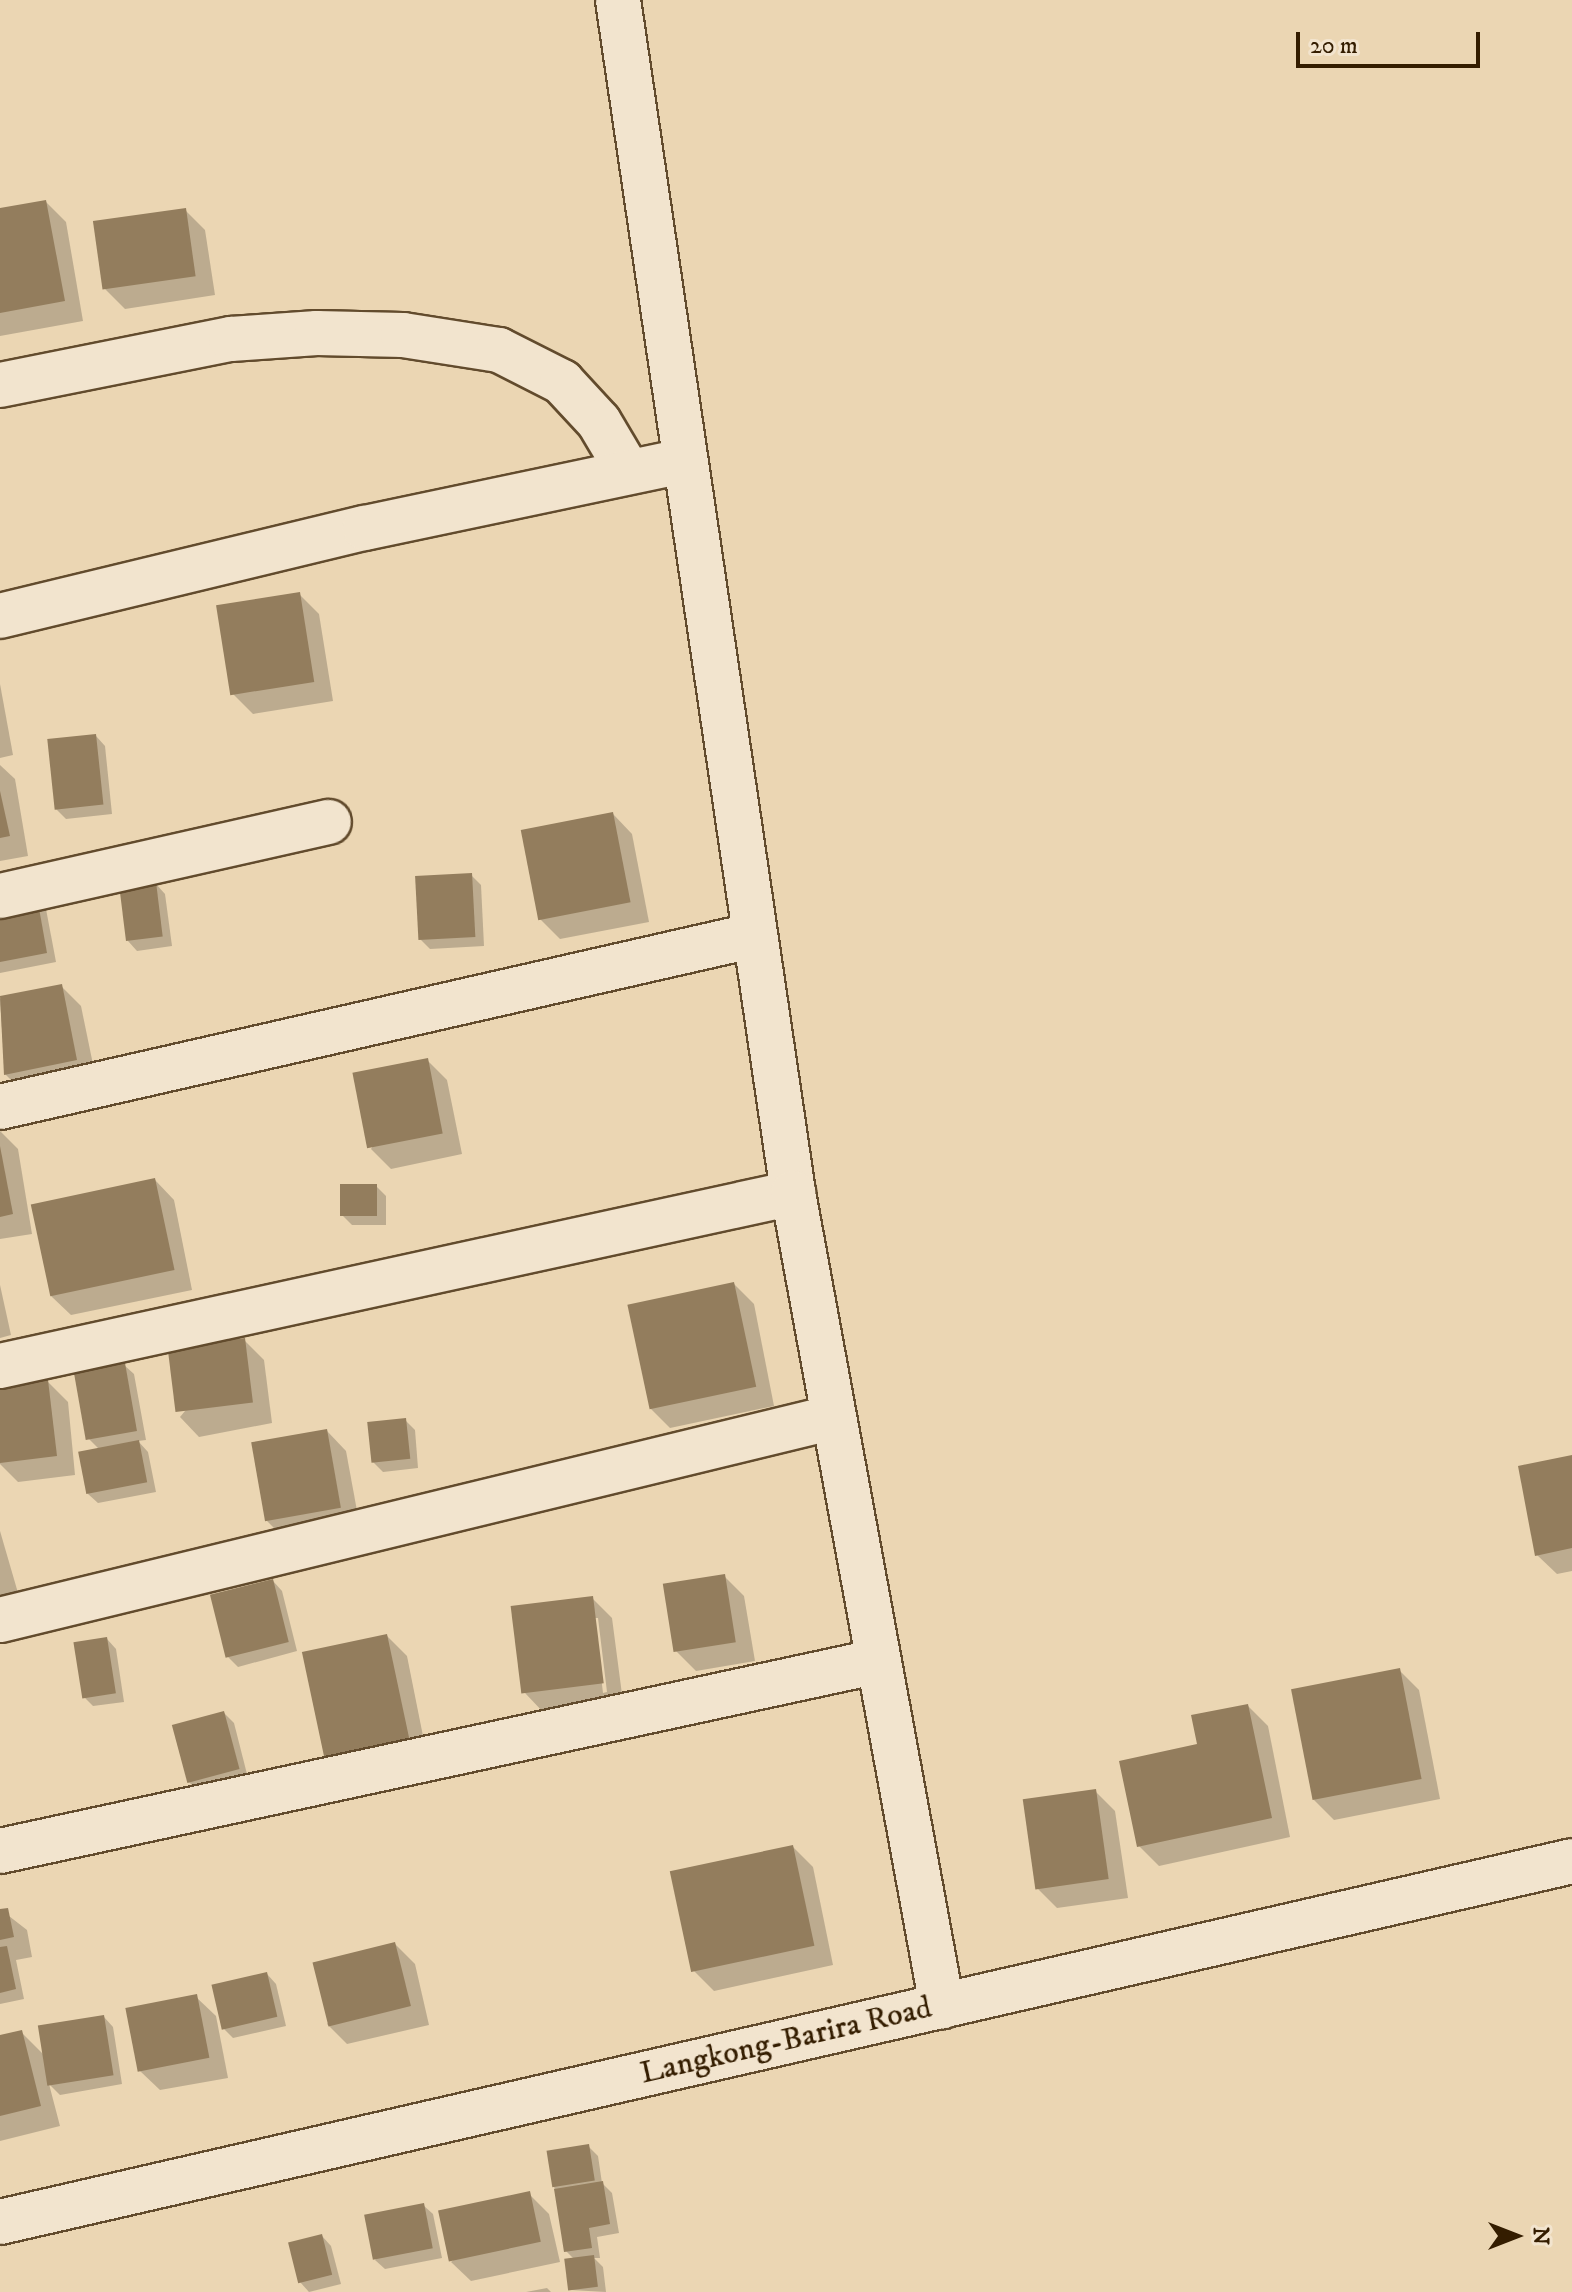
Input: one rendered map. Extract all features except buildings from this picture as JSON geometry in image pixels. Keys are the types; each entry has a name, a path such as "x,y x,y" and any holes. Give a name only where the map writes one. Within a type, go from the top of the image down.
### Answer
{"street":[{"path":"618,0 683,461 793,1193 942,2006"},
{"path":"0,385 231,339 403,335 499,350 562,382 599,422 628,471"},
{"path":"0,616 365,528 683,461"},
{"path":"0,896 329,822"},
{"path":"0,1107 755,935"},
{"path":"0,1366 793,1193"},
{"path":"0,1620 834,1417"},
{"path":"0,1851 879,1661"},
{"name":"Langkong-Barira Road","path":"0,2222 1572,1861"}]}
